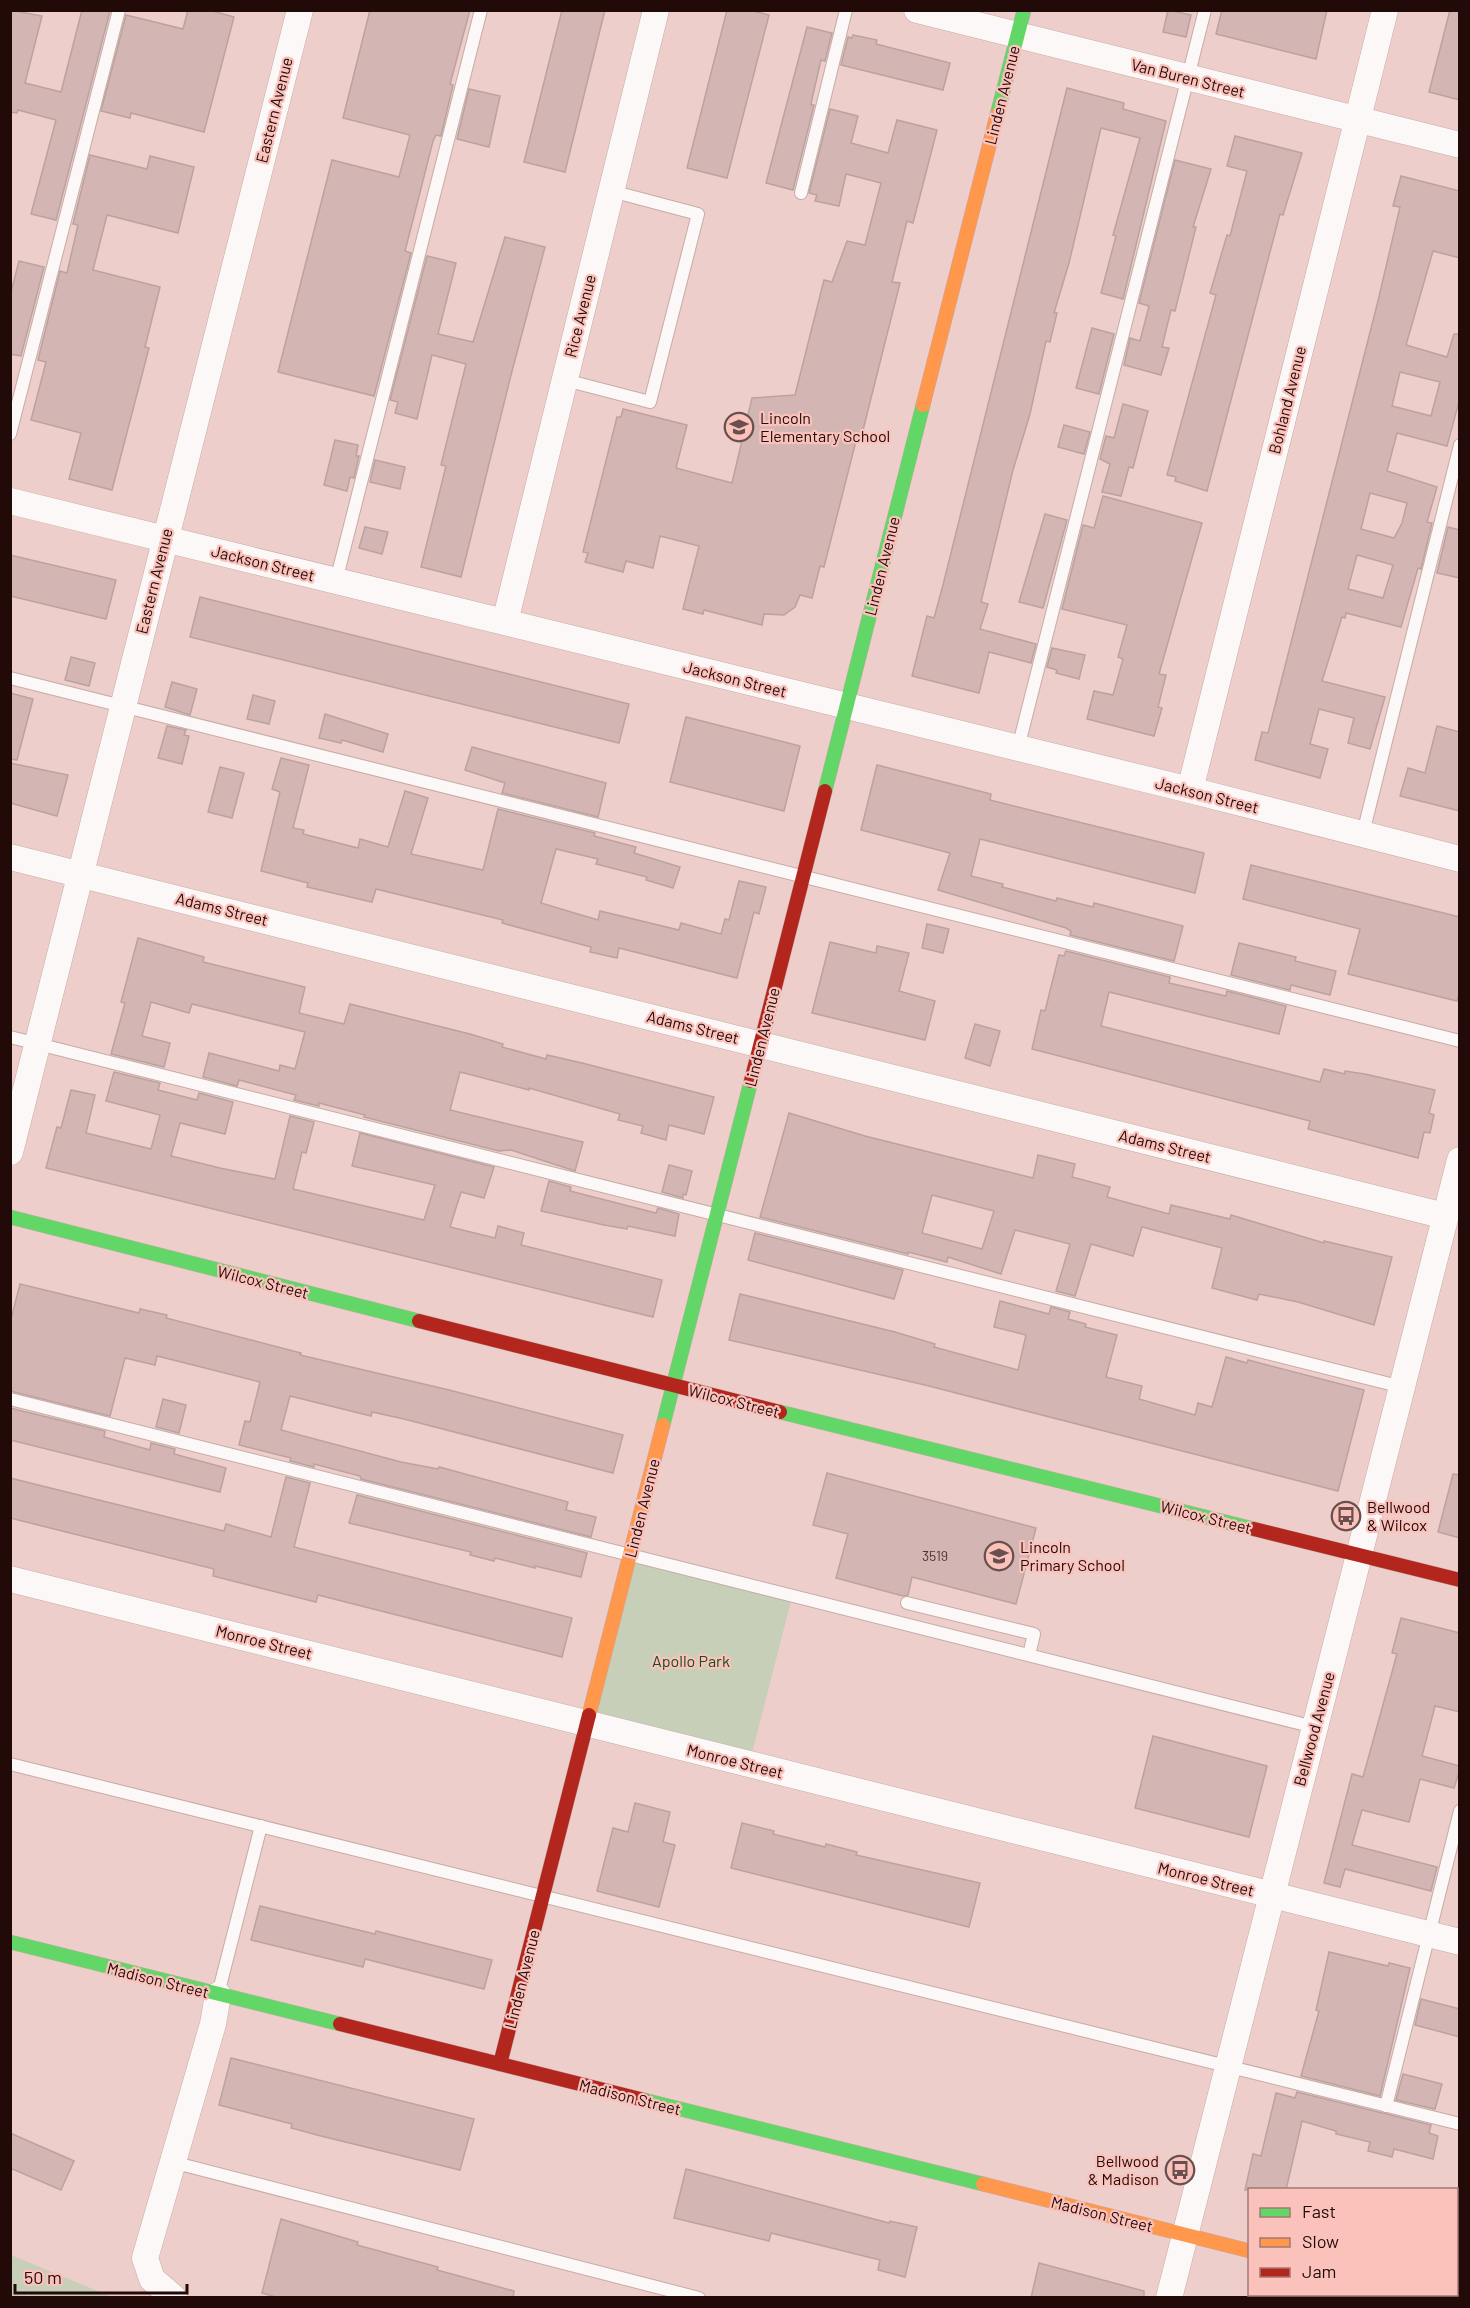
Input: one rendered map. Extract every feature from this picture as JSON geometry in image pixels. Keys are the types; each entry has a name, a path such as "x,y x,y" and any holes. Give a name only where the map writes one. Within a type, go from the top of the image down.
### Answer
{"street":[{"name":"Eastern Avenue","path":"10,1152 300,10"},
{"name":"Rice Avenue","path":"505,622 656,10"},
{"name":"Van Buren Street","path":"917,10 1460,145"},
{"name":"Linden Avenue","path":"500,2064 1024,10"},
{"name":"Bohland Avenue","path":"1190,790 1385,10"},
{"name":"Jackson Street","path":"10,501 1190,790 1460,859"},
{"name":"Adams Street","path":"10,857 1445,1216"},
{"name":"Bellwood Avenue","path":"1169,2298 1270,1895 1460,1160"},
{"name":"Wilcox Street","path":"10,1217 673,1386 1460,1580"},
{"name":"Monroe Street","path":"10,1579 1460,1942"},
{"name":"Madison Street","path":"10,1942 1248,2251"},
{"path":"174,2298 152,2279 145,2258 213,2024 218,1995"}],"lane":[{"path":"10,434 119,10"},
{"path":"336,581 481,10"},
{"path":"801,193 846,10"},
{"path":"1018,748 1205,10"},
{"path":"565,380 650,402 699,214 611,191"},
{"path":"1363,833 1460,445"},
{"path":"10,678 1460,1041"},
{"path":"10,1037 1402,1387"},
{"path":"10,1399 1314,1727"},
{"path":"907,1603 1034,1634 1029,1655"},
{"path":"10,1764 1460,2124"},
{"path":"1386,2106 1460,1811"},
{"path":"218,1995 261,1826"},
{"path":"172,2162 699,2298"}],"path":[{"path":"10,2287 34,2298"}],"green space":[{"name":"Apollo Park","path":"632,1559 791,1601 750,1761 591,1721"},
{"path":"11,2255 112,2297 11,2297"}],"building":[{"path":"10,10 42,16 25,83 61,92 82,10 110,11 56,220 31,214 56,120 18,110 17,113 10,112"},
{"path":"188,10 209,10 234,17 204,132 131,113 130,118 101,111 126,15 183,29"},
{"path":"370,10 470,10 450,84 453,85 441,136 436,135 433,141 405,251 411,253 374,396 278,372 332,160 399,177 410,135 343,118"},
{"path":"562,10 605,10 565,172 524,162"},
{"path":"727,10 750,10 769,15 727,178 687,168"},
{"path":"1168,10 1191,15 1186,37 1163,32"},
{"path":"1222,10 1327,10 1316,59 1216,34"},
{"path":"1450,10 1460,10 1460,100 1429,92"},
{"path":"807,27 832,33 825,61 821,60 811,105 814,105 793,190 766,183"},
{"path":"853,35 877,40 876,44 950,63 943,90 841,65 848,37 852,38"},
{"path":"1067,88 1124,103 1123,109 1166,121 1123,299 1101,293 1116,236 1113,235 1140,138 1101,128 1069,263 1054,313 1057,313 1050,342 1046,341 1030,414 1013,470 981,602 988,604 980,629 1036,644 1031,663 989,652 979,693 912,676 927,616 934,618 943,585"},
{"path":"469,89 500,96 489,147 457,139"},
{"path":"830,109 858,116 851,143 888,153 897,120 937,130 913,223 907,221 892,282 900,283 861,438 857,437 824,567 820,566 812,598 800,595 795,607 784,615 764,614 762,625 704,610 703,614 683,609 699,546 660,536 653,568 626,561 623,572 585,562 588,553 583,552 617,417 621,417 623,409 687,425 676,468 732,483 752,398 795,395 824,280 832,282 847,241 865,245 881,183 846,174 839,206 815,201 817,195 809,193"},
{"path":"1235,136 1302,153 1283,215 1280,214 1207,491 1175,481 1176,477 1167,475 1216,295 1210,293 1227,235 1230,236 1247,171 1227,166"},
{"path":"90,155 147,169 150,156 194,167 178,233 107,215 93,270 160,287 145,347 149,348 112,490 69,479 81,433 31,420 46,362 38,360 60,271 67,273 78,225 73,224"},
{"path":"1175,160 1211,169 1193,227 1196,227 1175,311 1171,310 1162,347 1169,348 1161,375 1124,365 1130,338 1140,341 1149,306 1139,303"},
{"path":"1401,176 1460,191 1460,258 1433,251 1406,345 1447,357 1454,334 1460,334 1460,398 1447,446 1397,433 1387,471 1437,487 1427,522 1432,523 1421,569 1418,568 1401,627 1346,613 1345,618 1342,617 1322,681 1385,697 1370,749 1348,743 1354,718 1319,709 1310,744 1328,749 1320,778 1255,760 1262,732 1268,733 1378,301 1400,207 1393,206","holes":["1400,372 1440,382 1431,416 1392,406","1370,493 1407,503 1402,523 1394,538 1361,529","1357,555 1393,565 1383,598 1348,589"]},
{"path":"505,237 545,247 461,577 421,567 446,466 441,465 466,364 432,355 417,419 395,413 398,402 390,400 427,256 456,263 438,334 473,342"},
{"path":"19,261 44,267 21,356 10,354 10,296"},
{"path":"1092,328 1114,334 1099,394 1076,388"},
{"path":"1123,404 1148,411 1133,468 1129,467 1121,496 1102,492 1110,464 1100,459 1106,436 1114,438"},
{"path":"1064,425 1090,432 1084,454 1058,447"},
{"path":"335,440 358,445 356,456 359,456 354,478 350,477 347,491 324,485"},
{"path":"375,460 405,467 400,489 370,482"},
{"path":"1103,496 1202,523 1159,674 1166,675 1158,707 1162,708 1154,736 1087,719 1094,691 1113,695 1123,659 1118,657 1127,625 1062,609 1083,525 1094,528"},
{"path":"1045,514 1067,520 1043,608 1019,602"},
{"path":"365,527 388,532 382,554 359,548"},
{"path":"1448,527 1460,530 1460,578 1437,573"},
{"path":"10,555 116,580 106,619 10,596"},
{"path":"200,597 629,704 619,743 190,637"},
{"path":"1052,648 1085,655 1079,679 1056,673 1057,670 1047,667"},
{"path":"71,657 95,663 89,686 65,680"},
{"path":"172,682 197,689 190,715 165,707"},
{"path":"10,693 33,699 17,760 10,759"},
{"path":"253,695 275,701 269,724 247,719"},
{"path":"325,714 388,734 383,752 342,740 341,743 319,738"},
{"path":"686,717 800,746 784,811 670,782"},
{"path":"167,726 186,730 184,735 189,736 182,764 158,758"},
{"path":"1437,726 1460,732 1460,811 1400,796 1408,768 1425,773"},
{"path":"472,747 606,783 598,817 502,793 505,783 465,770"},
{"path":"281,758 309,765 293,828 304,830 303,834 358,848 360,839 388,847 405,791 428,798 411,854 483,870 498,809 595,833 594,836 636,847 634,853 680,867 673,888 646,880 647,877 596,864 598,859 556,849 541,903 598,920 600,911 679,930 681,923 721,934 725,919 729,920 739,881 766,887 759,914 754,912 737,978 619,948 617,958 590,952 591,947 502,923 503,920 376,889 372,902 307,887 308,883 261,871 280,792 272,789"},
{"path":"10,763 68,775 57,816 10,803"},
{"path":"877,765 991,794 990,800 1204,853 1195,893 980,839 971,876 1003,884 1002,887 1056,901 1057,898 1093,907 1094,903 1183,926 1174,961 1070,935 1071,931 1066,928 938,890 950,853 861,830"},
{"path":"220,767 244,773 232,818 208,812"},
{"path":"1251,865 1460,917 1460,991 1457,1001 1348,974 1360,929 1243,899"},
{"path":"927,924 949,929 943,953 922,948"},
{"path":"138,938 204,957 203,962 305,987 299,1013 344,1024 350,1004 470,1034 503,1044 502,1047 546,1059 547,1055 714,1097 704,1134 669,1125 666,1140 641,1133 643,1126 618,1120 620,1114 529,1088 529,1090 460,1072 450,1110 583,1142 575,1171 511,1150 499,1151 364,1117 365,1115 319,1103 319,1106 294,1100 296,1095 239,1080 237,1086 203,1077 209,1053 279,1071 280,1065 295,1069 305,1032 192,1004 189,1013 151,1002 142,1036 170,1043 164,1067 111,1054 125,1003 121,1002"},
{"path":"830,942 876,953 877,946 909,953 899,991 935,1001 925,1040 812,1013"},
{"path":"1239,943 1296,957 1295,961 1336,971 1330,995 1291,985 1290,990 1231,975"},
{"path":"1066,951 1170,977 1169,983 1226,996 1227,991 1286,1006 1279,1034 1109,992 1101,1026 1320,1082 1324,1069 1345,1074 1345,1071 1365,1074 1435,1090 1429,1113 1434,1115 1430,1133 1424,1132 1418,1158 1308,1129 1310,1121 1032,1049 1041,1010 1045,1011 1059,955 1064,956"},
{"path":"975,1024 1000,1031 990,1066 965,1058"},
{"path":"114,1072 160,1083 158,1090 197,1100 199,1093 233,1102 225,1134 180,1123 171,1156 275,1179 290,1116 314,1122 306,1153 302,1152 293,1189 424,1220 435,1185 352,1166 360,1133 494,1167 484,1198 461,1192 450,1227 495,1238 498,1226 524,1233 521,1245 662,1280 653,1317 46,1168 57,1127 61,1128 71,1090 95,1095 86,1133 151,1149 160,1115 106,1101"},
{"path":"789,1113 865,1136 1033,1178 1038,1155 1075,1164 1072,1177 1110,1187 1107,1197 1169,1214 1171,1205 1230,1219 1231,1215 1324,1243 1324,1241 1392,1257 1374,1325 1298,1302 1259,1294 1257,1300 1212,1288 1222,1248 1142,1227 1133,1256 1091,1244 1075,1296 1056,1291 1070,1244 1015,1230 1001,1274 948,1257 947,1262 908,1252 908,1254 760,1217","holes":["932,1195 994,1211 982,1249 922,1233"]},
{"path":"669,1165 692,1171 686,1195 683,1194 683,1198 662,1192"},
{"path":"549,1181 571,1187 570,1191 656,1213 658,1208 679,1214 675,1236 628,1226 627,1229 604,1225 541,1211"},
{"path":"755,1233 903,1270 894,1299 748,1260"},
{"path":"20,1284 139,1313 140,1309 167,1315 166,1318 301,1353 300,1355 449,1390 623,1435 613,1473 404,1419 372,1412 371,1416 290,1396 281,1430 401,1462 438,1469 439,1467 568,1502 566,1510 596,1517 591,1537 361,1479 360,1476 314,1464 314,1467 290,1461 291,1458 239,1445 245,1421 250,1422 260,1382 217,1371 157,1356 155,1365 125,1358 110,1416 10,1391 10,1323"},
{"path":"740,1294 895,1332 935,1344 934,1347 1018,1370 1026,1335 994,1327 1000,1301 1049,1314 1051,1307 1070,1312 1068,1319 1086,1324 1085,1327 1117,1335 1106,1377 1142,1386 1139,1399 1195,1415 1198,1403 1212,1407 1226,1357 1247,1363 1248,1360 1364,1390 1338,1491 925,1385 729,1340"},
{"path":"163,1399 186,1405 179,1433 156,1427"},
{"path":"10,1408 105,1431 104,1437 150,1450 151,1443 175,1449 174,1454 226,1468 220,1492 10,1440"},
{"path":"827,1473 1036,1528 1016,1604 912,1577 908,1595 903,1596 836,1578 848,1534 813,1525"},
{"path":"1453,1474 1460,1475 1460,1538 1438,1532"},
{"path":"286,1477 310,1483 294,1547 572,1618 562,1657 318,1595 316,1602 292,1596 213,1576 214,1569 10,1518 10,1478 224,1531 226,1524 271,1537"},
{"path":"357,1495 587,1553 581,1577 495,1558 494,1561 470,1555 471,1552 349,1523"},
{"path":"1401,1618 1460,1633 1460,1712 1435,1706 1422,1756 1460,1766 1460,1769 1454,1788 1420,1779 1409,1822 1362,1810 1352,1845 1437,1867 1431,1891 1345,1869 1340,1887 1324,1883 1352,1774 1363,1777 1397,1654 1392,1653"},
{"path":"1153,1736 1267,1766 1249,1837 1135,1808"},
{"path":"635,1803 670,1812 663,1842 675,1845 659,1907 597,1891 613,1828 628,1832"},
{"path":"742,1823 774,1831 773,1834 825,1847 826,1844 857,1852 856,1855 980,1883 969,1927 731,1868"},
{"path":"260,1906 375,1934 376,1931 492,1960 484,1989 365,1959 363,1967 251,1940"},
{"path":"1329,1952 1388,1966 1389,1963 1410,1968 1380,2096 1301,2076 1319,2011 1316,2010"},
{"path":"1421,1999 1460,2009 1460,2037 1415,2025"},
{"path":"231,2058 474,2119 460,2170 291,2128 292,2124 219,2105"},
{"path":"1403,2074 1442,2084 1435,2109 1396,2100"},
{"path":"1297,2092 1431,2125 1429,2133 1438,2136 1433,2159 1394,2149 1392,2157 1368,2151 1370,2142 1336,2134 1336,2131 1302,2121 1286,2188 1248,2188 1245,2190 1253,2154 1261,2156 1276,2093 1295,2098"},
{"path":"10,2133 74,2161 61,2190 10,2168"},
{"path":"686,2169 889,2223 890,2221 917,2227 905,2277 878,2270 880,2260 771,2233 769,2241 674,2218"},
{"path":"281,2219 358,2242 357,2245 438,2267 437,2270 514,2291 513,2298 279,2298 262,2293"},
{"path":"1039,2263 1144,2291 1144,2298 1031,2298"}],"traffic: fast":[{"path":"997,115 1024,10"},
{"path":"825,791 923,405"},
{"path":"663,1425 751,1081"},
{"path":"10,1217 419,1321"},
{"path":"780,1412 1254,1529"},
{"path":"10,1942 340,2024"},
{"path":"644,2100 983,2184"},
{"path":"1430,2296 1436,2298"}],"traffic: slow":[{"path":"923,405 997,115"},
{"path":"589,1715 663,1425"},
{"path":"983,2184 1248,2250"}],"traffic: jam":[{"path":"751,1081 825,791"},
{"path":"419,1321 780,1412"},
{"path":"1254,1529 1460,1580"},
{"path":"500,2064 589,1715"},
{"path":"340,2024 644,2100"}],"place":[{"name":"Lincoln Elementary School","path":"739,427"},
{"name":"Bellwood & Wilcox","path":"1346,1516"},
{"name":"Lincoln Primary School","path":"999,1556"},
{"name":"Bellwood & Madison","path":"1180,2170"}]}
